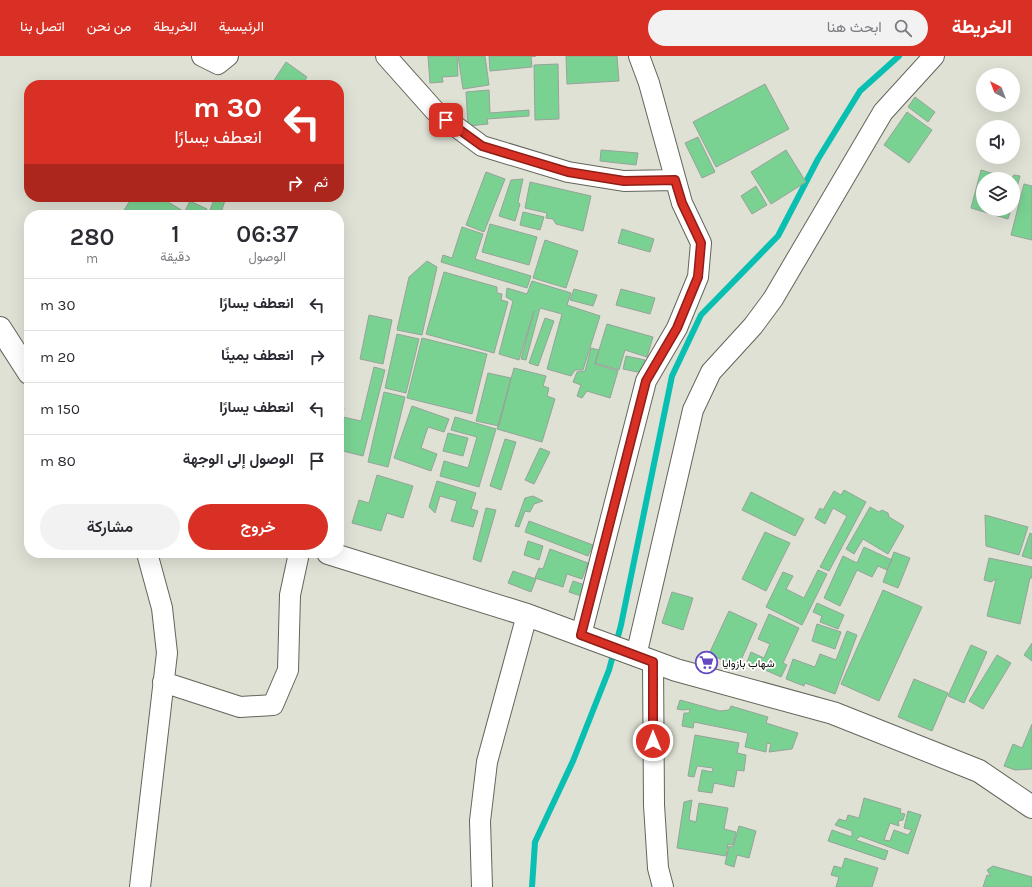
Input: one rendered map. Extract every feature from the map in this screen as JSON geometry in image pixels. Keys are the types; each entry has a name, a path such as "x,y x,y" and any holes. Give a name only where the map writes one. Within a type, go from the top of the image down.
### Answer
{"street":[{"path":"202,56 218,64 228,56"},
{"path":"386,56 435,111 482,146 568,172 624,181 675,180"},
{"path":"581,635 646,381 677,328 698,277 701,243 682,203 649,83 639,56"},
{"path":"662,887 658,868 644,659 693,410 711,372 753,326 774,299 883,112 934,56"},
{"path":"0,328 24,365"},
{"path":"142,885 154,757 167,653 162,608 148,558"},
{"path":"163,682 240,707 273,706 288,670 290,595 297,558"},
{"path":"344,558 527,615 676,670 833,713 979,771 1032,807"},
{"path":"482,887 480,821 487,762 527,615"}],"building":[{"path":"428,56 457,56 458,76 442,77 443,82 430,83"},
{"path":"458,56 485,56 489,85 463,89"},
{"path":"489,56 536,56 531,57 532,67 490,71"},
{"path":"566,56 617,56 619,81 567,84"},
{"path":"286,62 307,77 305,80 274,80"},
{"path":"558,64 559,119 535,120 534,65"},
{"path":"765,84 789,129 716,167 693,122"},
{"path":"489,90 490,113 529,110 529,116 487,119 488,124 468,126 466,92"},
{"path":"915,97 935,112 928,122 908,107"},
{"path":"907,112 932,130 909,163 884,145"},
{"path":"698,137 715,172 702,178 685,143"},
{"path":"601,150 638,153 636,165 600,161"},
{"path":"786,150 806,182 771,204 751,172"},
{"path":"486,172 505,179 484,232 466,225"},
{"path":"523,179 518,202 520,204 515,221 499,216 511,180"},
{"path":"530,182 591,196 583,231 556,224 553,219 546,218 547,213 525,208"},
{"path":"1024,184 1032,186 1032,240 1011,235 1016,216 1020,216 1020,200"},
{"path":"756,186 767,205 752,214 741,196"},
{"path":"976,189 976,209 971,208"},
{"path":"129,202 168,202 181,210 124,210"},
{"path":"190,202 207,209 207,210 186,210"},
{"path":"213,202 224,202 222,210 210,210"},
{"path":"523,212 544,217 540,230 520,225"},
{"path":"998,216 1009,216 1008,219"},
{"path":"490,224 537,237 529,265 482,252"},
{"path":"462,227 483,234 475,259 531,276 527,288 441,262 443,255 452,258"},
{"path":"622,229 654,239 650,252 618,243"},
{"path":"545,240 578,251 566,288 533,278"},
{"path":"427,261 437,267 422,335 397,330 409,277"},
{"path":"444,272 497,287 497,293 502,294 501,300 508,302 494,353 426,334"},
{"path":"532,281 571,293 567,305 600,316 583,370 575,370 571,376 547,369 562,314 540,308 526,360 521,359 534,311 519,360 499,354 513,301 506,297 507,288 527,294"},
{"path":"574,289 597,295 593,306 570,300"},
{"path":"621,289 655,298 650,314 616,305"},
{"path":"369,315 392,320 383,364 360,359"},
{"path":"545,318 554,321 538,366 529,363"},
{"path":"607,324 653,337 647,357 625,350 619,370 595,363"},
{"path":"397,334 419,339 406,393 385,388"},
{"path":"422,338 487,354 472,414 407,398"},
{"path":"591,348 599,350 595,364 618,371 610,398 587,391 582,398 577,396 581,385 573,382 577,372 585,371"},
{"path":"626,356 645,360 642,373 623,369"},
{"path":"374,367 385,370 363,456 344,451 344,417 361,421"},
{"path":"514,368 546,376 543,386 549,388 547,396 555,399 542,442 497,429"},
{"path":"488,373 511,378 499,426 476,421"},
{"path":"384,392 405,397 388,467 368,462"},
{"path":"412,406 449,419 444,432 428,427 421,448 437,454 431,471 394,458"},
{"path":"455,417 496,429 479,487 440,476 444,461 468,468 477,437 451,430"},
{"path":"448,433 468,438 463,456 443,451"},
{"path":"505,439 516,442 501,490 490,486"},
{"path":"540,448 550,452 534,484 525,480"},
{"path":"377,475 413,486 403,518 387,513 381,531 352,523 359,500 369,503"},
{"path":"437,481 476,493 471,509 478,511 473,527 451,521 457,501 440,496 435,513 429,507"},
{"path":"844,490 866,502 829,571 820,567 847,516 833,508 825,524 815,518 820,508 823,510 834,491 841,495"},
{"path":"751,492 804,519 795,536 742,510"},
{"path":"533,496 543,501 534,504 530,512 525,511 519,527 515,526 525,498"},
{"path":"870,507 879,512 882,510 888,513 889,517 904,526 888,554 863,539 854,554 846,549"},
{"path":"486,508 496,510 481,562 473,559"},
{"path":"985,515 1028,527 1019,555 986,546"},
{"path":"529,521 593,545 588,556 525,532"},
{"path":"765,532 790,543 766,591 742,579"},
{"path":"1030,533 1032,534 1032,559 1022,556"},
{"path":"528,541 543,546 539,560 524,555"},
{"path":"864,547 892,560 887,570 878,566 872,577 857,570 840,606 824,598 843,556 857,563"},
{"path":"550,549 588,563 582,579 567,574 563,587 535,578 539,568 543,569"},
{"path":"894,552 910,558 898,588 883,582"},
{"path":"989,558 1032,567 1032,578 1030,578 1020,624 987,616 996,579 991,582 984,580"},
{"path":"818,570 827,574 802,625 766,607 783,572 793,576 786,589 804,598"},
{"path":"513,571 536,579 531,592 508,583"},
{"path":"573,581 588,586 584,597 569,592"},
{"path":"883,590 922,607 879,701 841,684"},
{"path":"672,592 693,598 683,630 662,623"},
{"path":"817,603 844,615 838,629 820,622 822,616 813,612"},
{"path":"729,611 757,624 738,667 709,654"},
{"path":"769,614 799,628 783,663 787,665 781,677 747,662 751,652 764,658 770,644 758,639"},
{"path":"817,624 841,632 835,649 812,641"},
{"path":"847,631 857,635 835,694 805,683 804,686 786,679 793,659 815,667 820,654 836,660"},
{"path":"1032,643 1032,661 1024,655"},
{"path":"971,645 987,652 964,703 948,696"},
{"path":"997,655 1011,663 983,709 969,701"},
{"path":"914,679 948,693 932,731 898,717"},
{"path":"680,700 720,711 729,710 731,706 768,717 766,723 798,733 792,749 769,752 771,744 767,743 766,752 745,747 748,733 694,722 693,728 682,726 684,713 689,713 690,709 677,709"},
{"path":"1032,724 1032,769 1015,770 1004,766 1013,744 1022,748"},
{"path":"695,735 739,743 737,753 746,755 744,771 737,770 734,787 714,783 712,793 698,791 702,770 712,772 713,768 697,766 694,777 688,776"},
{"path":"864,798 901,809 900,813 905,814 903,820 898,821 899,826 890,823 884,840 890,841 894,830 908,835 912,830 904,828 908,811 921,815 908,854 860,836 856,840 888,851 885,860 828,841 832,830 852,837 852,831 835,825 839,819 846,821 848,815 859,818"},
{"path":"692,800 689,820 696,822 699,803 728,808 724,829 736,832 733,845 728,844 726,856 677,848 684,802"},
{"path":"739,826 756,831 749,858 737,855 734,867 725,864 729,846 733,847"},
{"path":"845,858 878,868 872,887 836,887 839,877 831,875 834,866 842,868"},
{"path":"993,866 1032,877 1032,887 983,887 987,875 991,876 987,870"}],"waterway":[{"path":"532,887 535,842 573,761 609,670 621,625 672,376 701,315 778,236 818,159 860,91 899,56"}],"place":[{"name":"شهاب بازوايا","path":"706,663"}],"route":[{"path":"446,120 482,146 568,172 624,181 675,180 682,203 701,243 698,277 677,328 646,381 581,635 653,662 653,741"}]}
